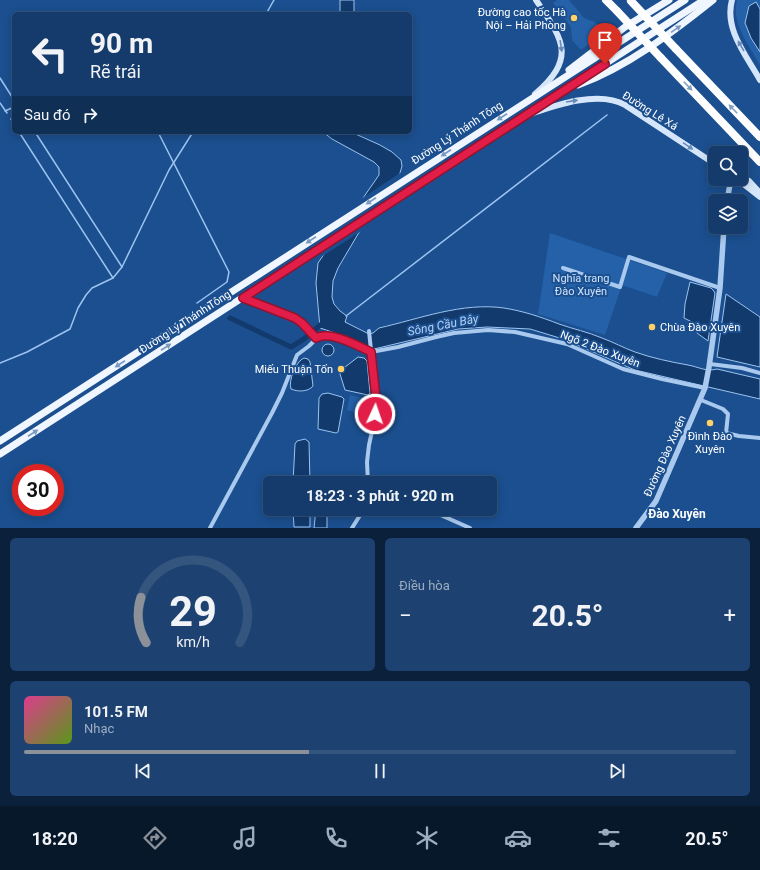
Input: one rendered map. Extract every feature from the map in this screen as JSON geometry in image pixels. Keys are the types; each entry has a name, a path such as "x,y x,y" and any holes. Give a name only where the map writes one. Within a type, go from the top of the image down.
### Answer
{"highway":[{"path":"606,0 760,162"},
{"path":"630,1 760,137"}],"main road":[{"path":"525,102 544,86 554,75 560,64 562,53 562,46 558,34 536,0"},
{"path":"563,78 576,64 608,39 669,0"},
{"name":"Đường Lý Thánh Tông","path":"0,441 685,0"},
{"name":"Đường Lý Thánh Tông","path":"0,454 704,0"},
{"path":"568,88 587,81 632,57 679,26 713,0"},
{"path":"732,0 729,16 732,30 760,80"},
{"name":"Đường Lê Xá","path":"522,118 566,102 612,100 625,105 708,159"},
{"path":"478,132 485,141"},
{"path":"749,181 760,193"},
{"path":"746,186 760,197"},
{"path":"225,295 232,305"}],"street":[{"path":"724,234 720,288 710,365 742,368 760,373"},
{"path":"563,268 620,287 629,257 720,288"},
{"path":"243,298 295,318 315,337"},
{"name":"Ngõ 2 Đào Xuyên","path":"371,351 398,347 454,333 488,330 515,332 567,344 623,370 662,380 705,388"},
{"path":"368,476 367,462 369,445 376,406 376,387 369,331"},
{"path":"210,528 272,413 282,393 297,355 309,346 315,337 321,336 347,340 371,351"},
{"name":"Đường Đào Xuyên","path":"636,528 656,502 701,400 710,365"},
{"path":"701,400 723,409 728,414 726,432 739,436 760,438"},
{"path":"352,528 360,516"},
{"path":"443,516 470,528"}],"green space":[{"path":"557,0 569,0 584,18 595,22 604,33 581,50 572,40 571,27 553,3"},
{"path":"737,0 760,0 760,65 742,34 737,17"},
{"name":"Nghĩa trang Đào Xuyên","path":"550,233 667,273 657,297 622,285 605,335 538,314"},
{"path":"350,395 374,401 371,417 347,410"}],"water":[{"path":"340,0 354,0 354,12 340,12"},
{"path":"756,2 760,9 760,52 751,38 745,23 749,6"},
{"name":"Sông Cầu Bây","path":"326,134 355,134 392,152 401,160 402,166 400,173 358,234 338,268 333,281 332,297 334,304 347,316 345,322 369,334 373,333 379,328 457,309 488,307 511,309 532,314 591,334 648,356 706,370 717,369 760,379 760,399 635,370 563,339 530,329 487,327 458,329 374,349 320,328 316,283 318,263 379,175 379,167 374,162"},
{"path":"690,282 711,288 715,293 708,341 697,333 694,323 684,318 685,304"},
{"path":"726,294 760,317 760,367 717,357"},
{"path":"328,344 332,346 334,350 332,354 328,356 324,354 322,350 324,346"},
{"path":"358,357 364,358 367,361 370,393 368,395 345,390 340,374 340,371"},
{"path":"304,358 308,359 310,362 313,386 303,391 297,391 291,389 290,385 293,372 298,363"},
{"path":"328,393 344,399 338,432 336,433 318,429 319,398 322,394"},
{"path":"305,439 309,442 310,476 293,476 295,444 297,441"},
{"path":"293,516 310,516 310,527 294,527"},
{"path":"315,516 327,516 327,528 314,528"}],"pier":[{"path":"403,171 363,230 318,259 358,201"}],"waterway":[{"path":"267,12 274,0"},
{"path":"0,78 12,97"},
{"path":"0,103 7,113"},
{"path":"5,111 12,108"},
{"path":"346,316 607,115"},
{"path":"20,134 113,278"},
{"path":"36,134 122,267"},
{"path":"159,134 229,272 227,282 197,303"},
{"path":"0,363 27,352 70,329 78,308 86,295 92,288 113,278 122,267 169,170 192,134"},
{"path":"230,318 291,347 304,339 324,322"}],"place":[{"name":"Đường cao tốc Hà Nội – Hải Phòng","path":"574,18"},
{"name":"Chùa Đào Xuyên","path":"652,327"},
{"name":"Miếu Thuận Tốn","path":"341,369"},
{"name":"Đình Đào Xuyên","path":"710,423"}],"district":[{"name":"Đào Xuyên","path":"677,514"}],"route":[{"path":"375,414 376,387 371,352 347,340 321,336 316,338 302,323 295,318 243,298 605,64"}]}
